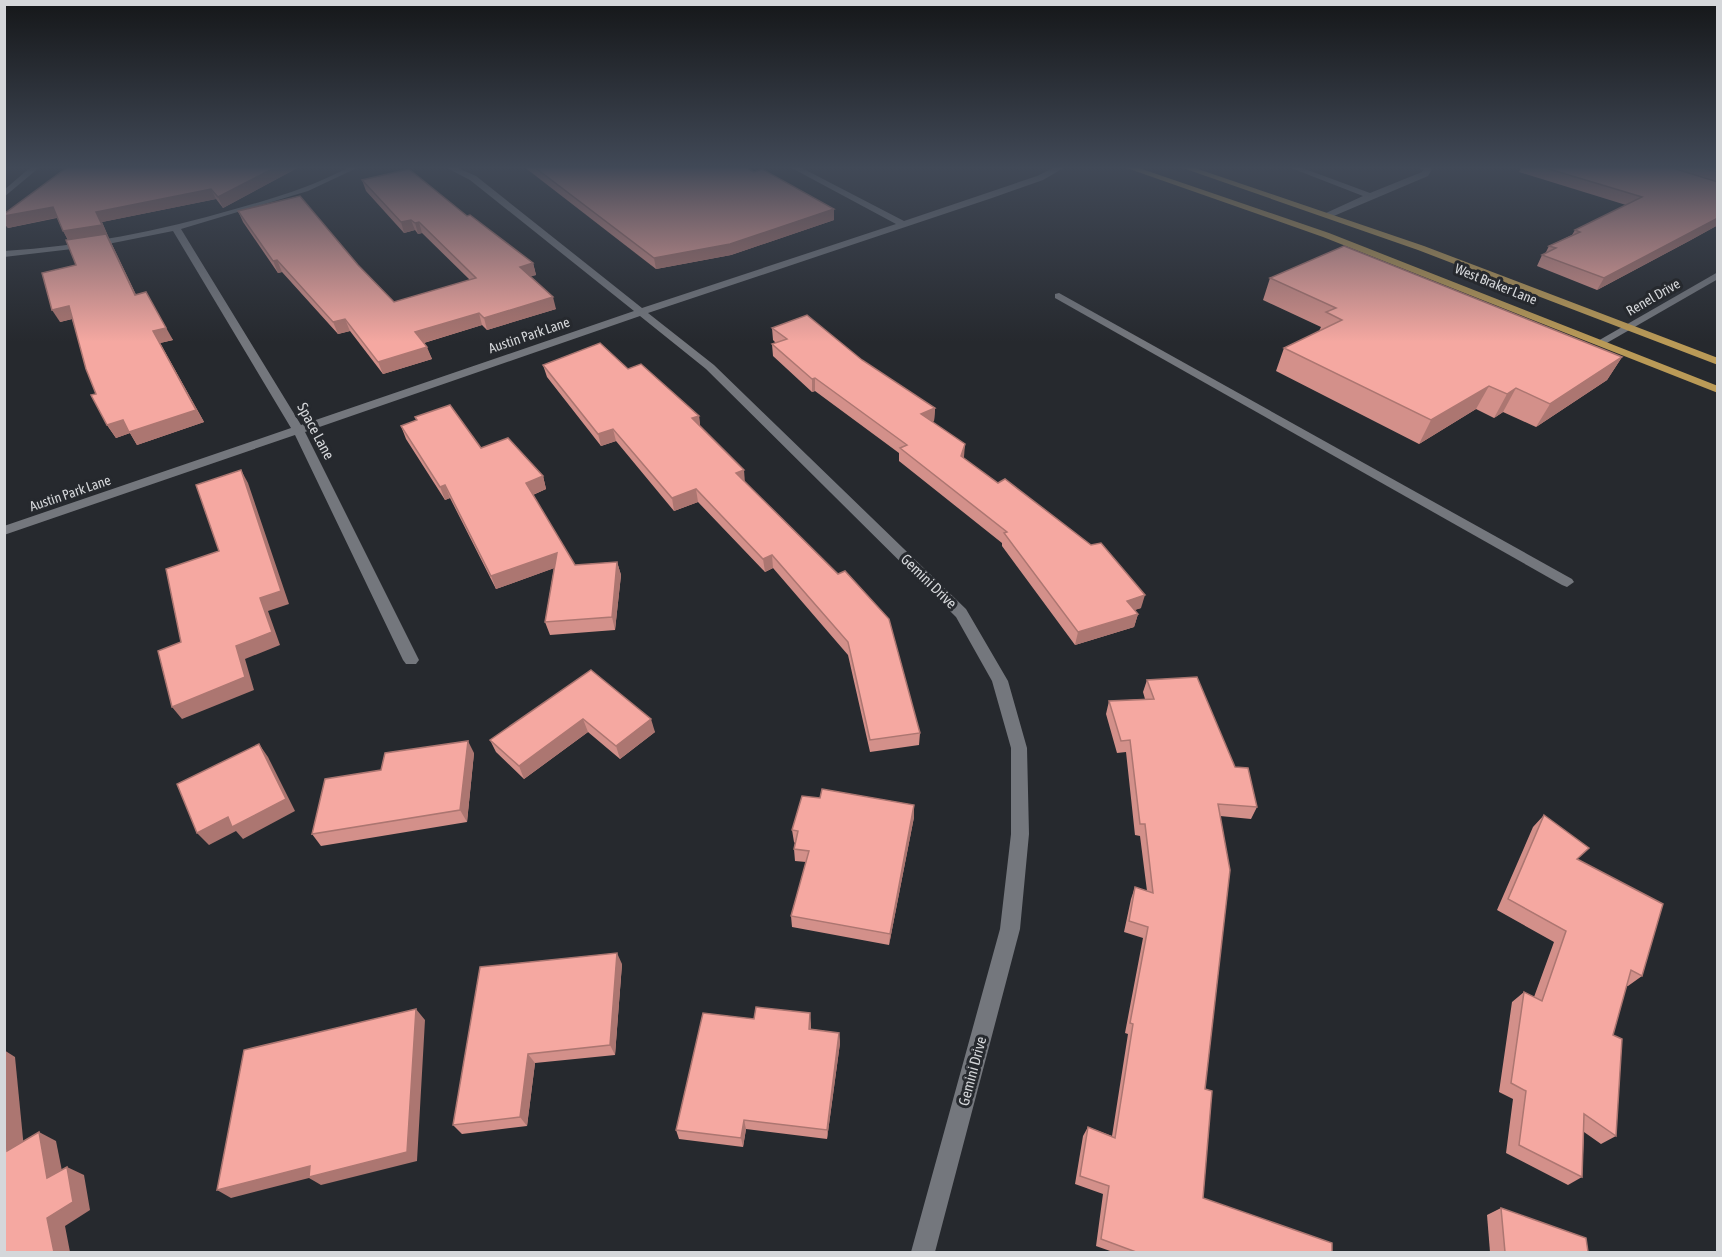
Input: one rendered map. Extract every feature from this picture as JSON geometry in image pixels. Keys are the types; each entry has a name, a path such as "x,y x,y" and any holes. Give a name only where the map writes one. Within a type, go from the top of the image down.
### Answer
{"main road":[{"name":"West Braker Lane","path":"1296,225 1601,342 1718,390"},
{"name":"West Braker Lane","path":"1355,225 1718,362"}],"street":[{"path":"4,254 89,246 186,225"},
{"name":"Gemini Drive","path":"531,225 710,367 961,613 1000,681 1019,748 1020,834 1010,929 923,1252"},
{"name":"Austin Park Lane","path":"4,531 901,225"},
{"name":"Space Lane","path":"174,228 299,431 411,660"},
{"name":"Renel Drive","path":"1601,342 1718,275"},
{"path":"1059,296 1567,582"}],"building":[{"path":"60,225 102,225 63,231"},
{"path":"248,225 324,225 358,265 394,302 476,278 422,225 483,225 533,263 520,267 553,297 484,318 479,313 415,332 427,347 378,362 345,319 333,322 277,260 273,261"},
{"path":"610,225 787,225 730,244 654,258"},
{"path":"1586,225 1705,225 1604,278 1542,255 1556,248 1549,246 1580,232 1575,230"},
{"path":"106,234 135,295 146,292 166,328 153,331 196,410 129,432 123,420 107,425 91,395 96,394 86,369 69,306 52,310 42,273 76,265 66,240"},
{"path":"1344,246 1622,357 1550,404 1516,388 1507,394 1489,386 1431,420 1284,348 1342,320 1326,312 1336,308 1270,278"},
{"path":"807,315 862,360 935,408 921,414 965,444 961,456 998,483 1005,479 1091,545 1101,543 1145,595 1127,601 1138,614 1078,632 1004,533 1007,532 900,448 907,445 815,378 812,379 772,344 787,339 772,328"},
{"path":"600,343 628,369 641,364 699,416 692,418 744,470 736,473 838,574 845,571 889,619 920,733 870,740 848,642 772,555 763,559 696,489 672,498 613,429 598,434 543,365"},
{"path":"450,405 481,448 508,438 543,476 526,483 575,565 617,562 612,617 545,622 557,553 491,576 445,485 440,487 401,426 417,420 415,417"},
{"path":"241,470 281,591 260,598 272,632 236,646 245,677 172,707 158,651 181,642 166,569 219,551 196,485"},
{"path":"591,670 651,719 616,746 583,719 519,766 490,740"},
{"path":"1197,677 1235,767 1248,768 1257,807 1218,804 1230,870 1205,1089 1212,1091 1203,1198 1332,1243 1332,1252 1136,1252 1101,1239 1109,1186 1080,1176 1088,1127 1115,1138 1133,1024 1130,1023 1148,927 1129,921 1135,887 1153,893 1145,824 1140,824 1130,740 1121,741 1109,701 1154,699 1147,680"},
{"path":"468,741 460,810 312,834 325,779 381,770 385,753"},
{"path":"259,744 286,799 232,827 228,817 197,833 177,784"},
{"path":"822,789 914,805 890,934 791,916 809,851 794,849 798,831 792,830 802,796 820,798"},
{"path":"1544,815 1589,848 1577,859 1663,904 1642,976 1631,970 1613,1035 1622,1039 1616,1136 1584,1114 1582,1177 1519,1145 1526,1091 1511,1083 1524,992 1542,1001 1566,931 1508,899"},
{"path":"617,953 610,1045 528,1054 520,1117 453,1125 480,967"},
{"path":"756,1007 810,1013 809,1029 839,1033 827,1130 744,1120 741,1138 676,1130 703,1013 754,1019"},
{"path":"416,1009 407,1152 309,1177 310,1166 217,1190 244,1050"},
{"path":"4,1119 7,1151 39,1132 47,1178 67,1167 73,1202 47,1218 54,1252 4,1252"},
{"path":"1501,1208 1586,1238 1588,1252 1505,1252"}]}
